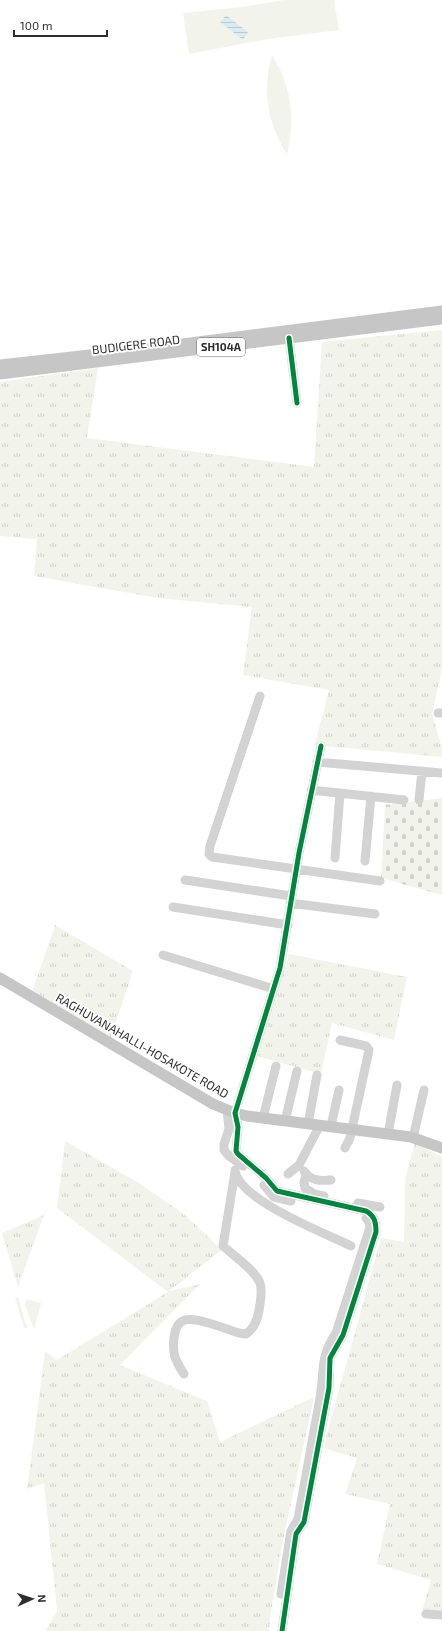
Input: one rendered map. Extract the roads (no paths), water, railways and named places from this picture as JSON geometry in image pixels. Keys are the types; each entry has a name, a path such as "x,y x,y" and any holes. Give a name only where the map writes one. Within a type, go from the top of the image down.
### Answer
{"main road":[{"name":"BUDIGERE ROAD","path":"0,374 143,358 289,338 313,331 442,311"},
{"name":"BUDIGERE ROAD","path":"0,365 313,331 442,319"},
{"name":"RAGHUVANAHALLI-HOSAKOTE ROAD","path":"0,978 213,1104 231,1112 284,1121 352,1128 413,1138 442,1148"}],"street":[{"path":"289,338 297,403"},
{"path":"260,696 209,854 212,857 380,881"},
{"path":"238,1158 228,1155 224,1150 224,1144 231,1112 280,968 296,869 321,746"},
{"path":"318,762 442,773"},
{"path":"419,800 422,771"},
{"path":"311,790 404,800"},
{"path":"335,858 340,793"},
{"path":"365,861 371,796"},
{"path":"185,880 375,914"},
{"path":"172,908 288,925"},
{"path":"163,955 274,989"},
{"path":"340,1040 366,1046 369,1049 350,1138 345,1148"},
{"path":"264,1118 276,1066"},
{"path":"284,1121 297,1071"},
{"path":"308,1124 317,1075"},
{"path":"388,1134 397,1086"},
{"path":"288,1174 299,1165 325,1125 339,1090"},
{"path":"413,1138 424,1090"},
{"path":"231,1112 238,1127 236,1151 238,1158 274,1197 371,1218 370,1227 340,1334 329,1343 324,1357 322,1385 304,1522 296,1534 282,1631"},
{"path":"184,1374 176,1362 173,1350 175,1330 179,1324 184,1320 199,1321 239,1334 246,1334 254,1327 258,1314 261,1297 260,1283 255,1275 223,1246 238,1158"},
{"path":"299,1165 306,1175 316,1181 331,1180"},
{"path":"235,1172 243,1187 271,1208 351,1246"},
{"path":"306,1175 304,1182 305,1188 314,1194 380,1208"},
{"path":"276,1631 290,1533 298,1519 312,1460"},
{"path":"426,1614 442,1615"}]}
